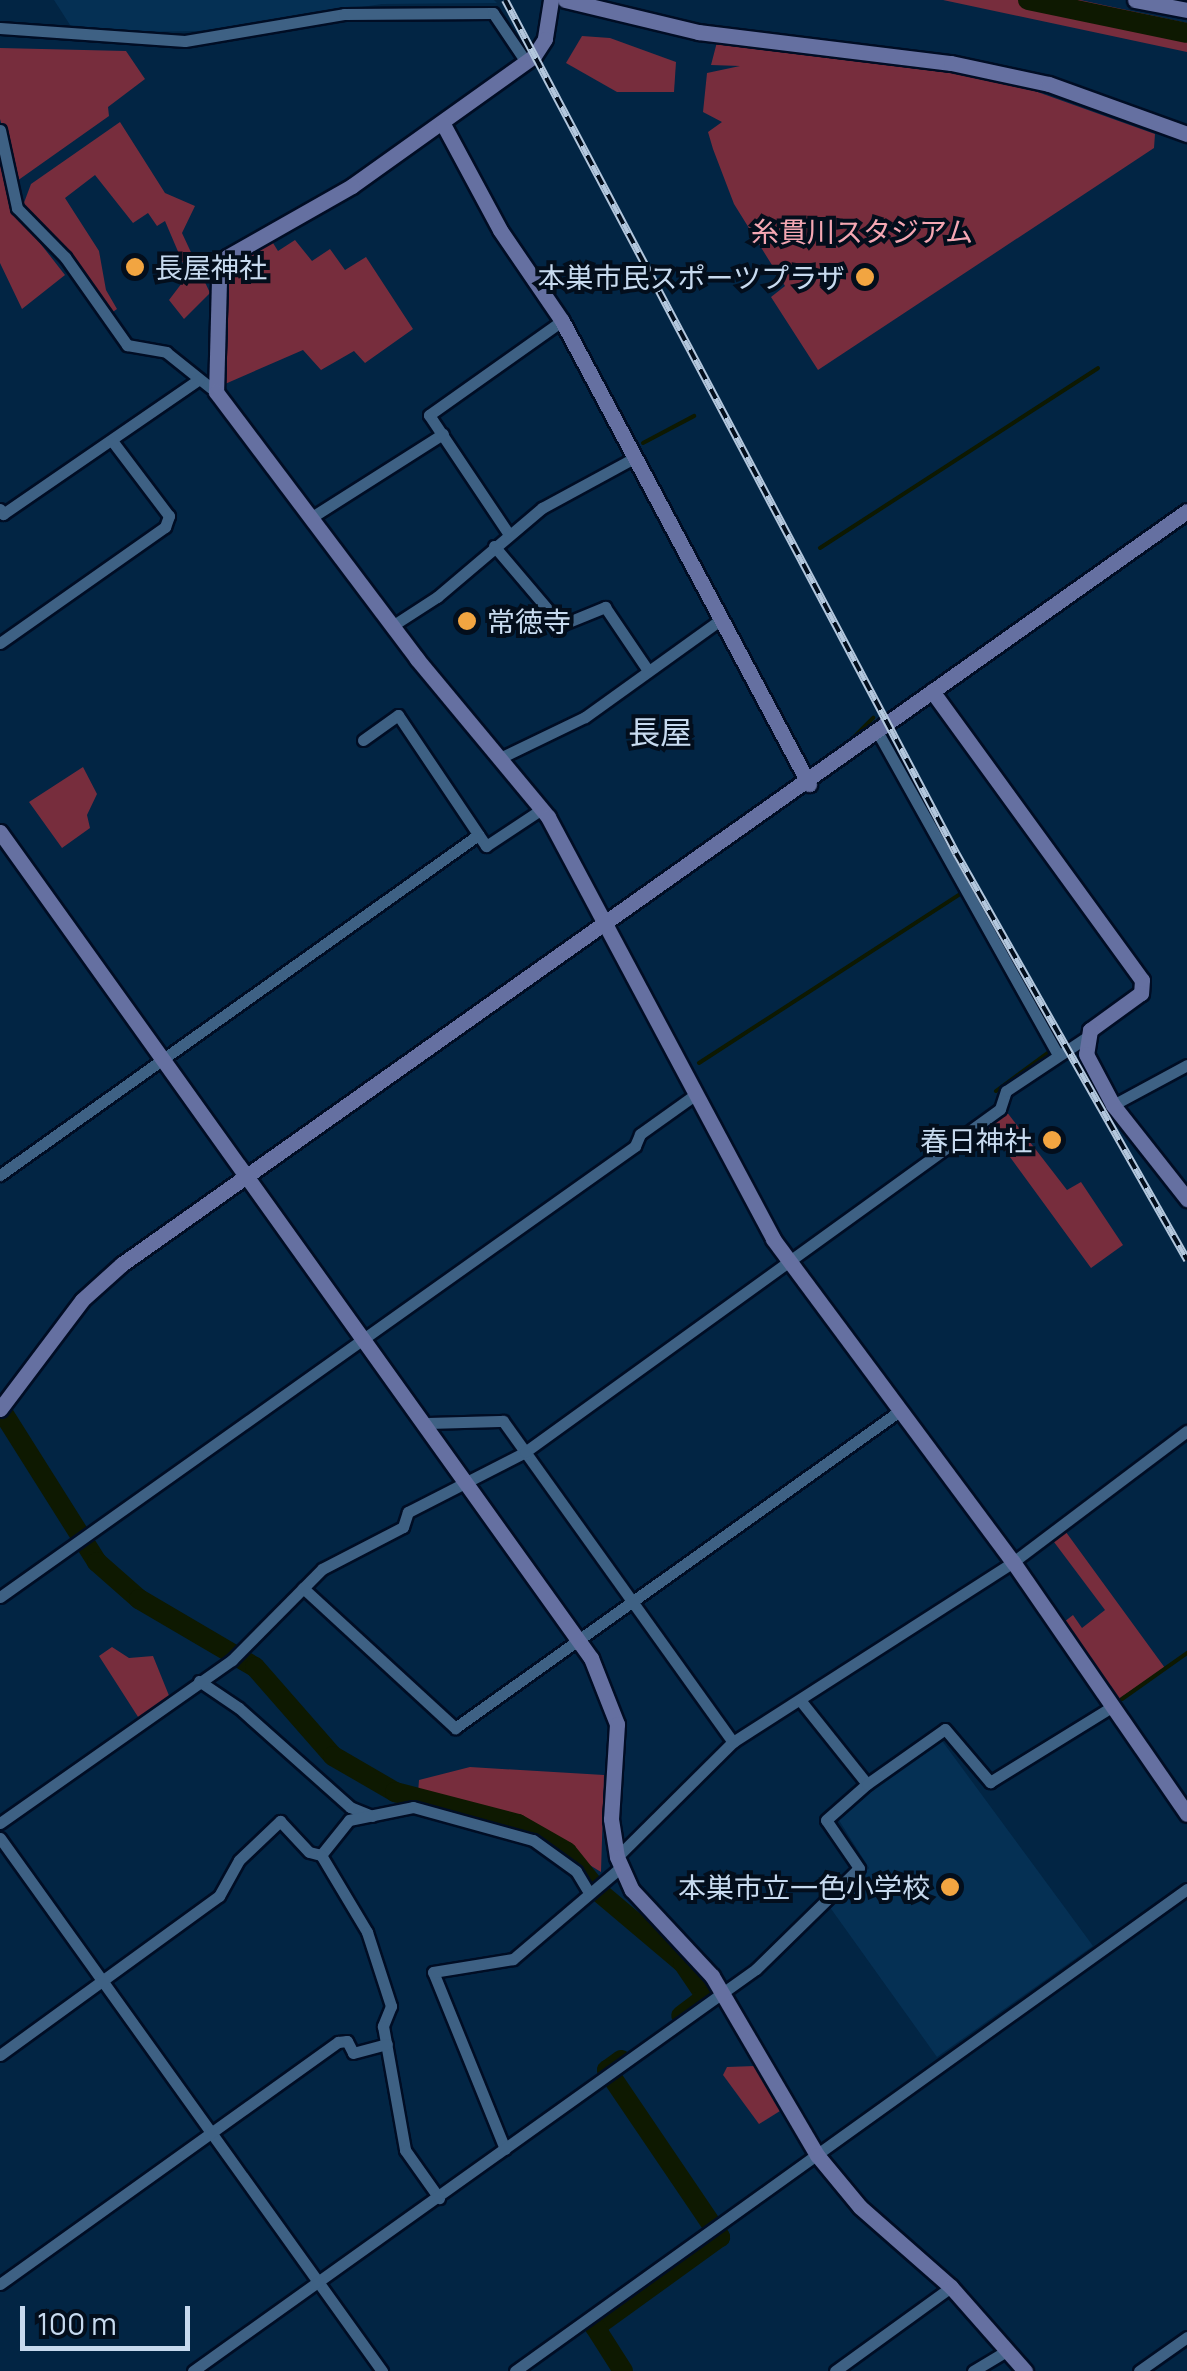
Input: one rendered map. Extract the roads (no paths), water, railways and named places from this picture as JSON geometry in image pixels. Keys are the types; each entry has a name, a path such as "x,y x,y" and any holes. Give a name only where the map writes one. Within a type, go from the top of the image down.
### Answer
{"street":[{"path":"216,392 220,280 227,257 352,186 526,62 546,39 551,0"},
{"path":"564,0 698,32 951,63 1050,84 1187,134"},
{"path":"1134,0 1187,10"},
{"path":"0,28 185,42 344,14 493,13 526,62"},
{"path":"443,124 500,230 562,321 809,784"},
{"path":"0,130 17,208 65,257 126,346 166,352 216,392 392,626 542,809 608,922 696,1094 789,1261 1013,1562 1187,1814"},
{"path":"508,533 429,414 562,321"},
{"path":"0,509 4,514 198,380"},
{"path":"312,517 442,434"},
{"path":"0,643 165,527 169,516 112,442"},
{"path":"392,626 508,533 634,458"},
{"path":"2,1401 99,1282 809,784 877,731 1187,511"},
{"path":"494,546 562,625 605,606 648,669"},
{"path":"500,758 585,717 720,620"},
{"path":"0,1824 236,1655 322,1569 402,1527 408,1512 468,1486 525,1452 1000,1109 1006,1091 1084,1039 1141,993 1142,980 932,692"},
{"path":"362,740 398,715 486,846 542,809"},
{"path":"877,731 1058,1055"},
{"path":"0,832 578,1639 603,1680 617,1724 611,1820 619,1862 646,1909 723,1992 817,2155 860,2207 951,2287 1025,2371"},
{"path":"0,1175 478,835"},
{"path":"1084,1039 1113,1105 1187,1199"},
{"path":"1113,1105 1187,1065"},
{"path":"0,1597 635,1146 640,1134 696,1094"},
{"path":"303,1588 455,1728 898,1412"},
{"path":"424,1423 504,1421 732,1742"},
{"path":"505,2150 433,1972 513,1958 569,1918 587,1889 619,1862 732,1742 1013,1562 1187,1431"},
{"path":"199,1681 239,1708 350,1808 372,1816"},
{"path":"800,1700 867,1784"},
{"path":"193,2371 756,1969 859,1868 826,1820 867,1784 945,1729 990,1782 1113,1706"},
{"path":"321,1854 349,1820 414,1807 508,1829 576,1871 587,1889"},
{"path":"0,2055 219,1896 240,1860 280,1821 309,1852 321,1854"},
{"path":"0,1838 382,2371"},
{"path":"321,1854 367,1932 392,2006 383,2026 406,2150 439,2198"},
{"path":"516,2371 1187,1889"},
{"path":"0,2284 338,2042 347,2041 353,2053 386,2044"},
{"path":"835,2371 951,2287"},
{"path":"1139,2371 1187,2337"},
{"path":"974,2371 1005,2352"}],"waterway":[{"path":"1028,0 1187,33"},
{"path":"820,548 1098,368"},
{"path":"643,443 694,416"},
{"path":"850,741 873,718"},
{"path":"699,1063 963,892"},
{"path":"996,1091 1049,1052"},
{"path":"0,1408 97,1562 139,1599 255,1667 333,1756 395,1792 518,1824 567,1852 599,1892 683,1963 706,1997 681,2016"},
{"path":"1122,1699 1187,1653"},
{"path":"621,2060 607,2070 720,2237 595,2327 623,2371"}],"railway":[{"path":"505,0 956,853 1187,1260"}],"place":[{"name":"長屋神社","path":"135,267"},
{"name":"本巣市民スポーツプラザ","path":"865,277"},
{"name":"常徳寺","path":"467,621"},
{"name":"春日神社","path":"1052,1140"},
{"name":"本巣市立一色小学校","path":"950,1887"}],"district":[{"name":"長屋","path":"660,732"}],"park label":[{"name":"糸貫川スタジアム","path":"862,231"}]}
